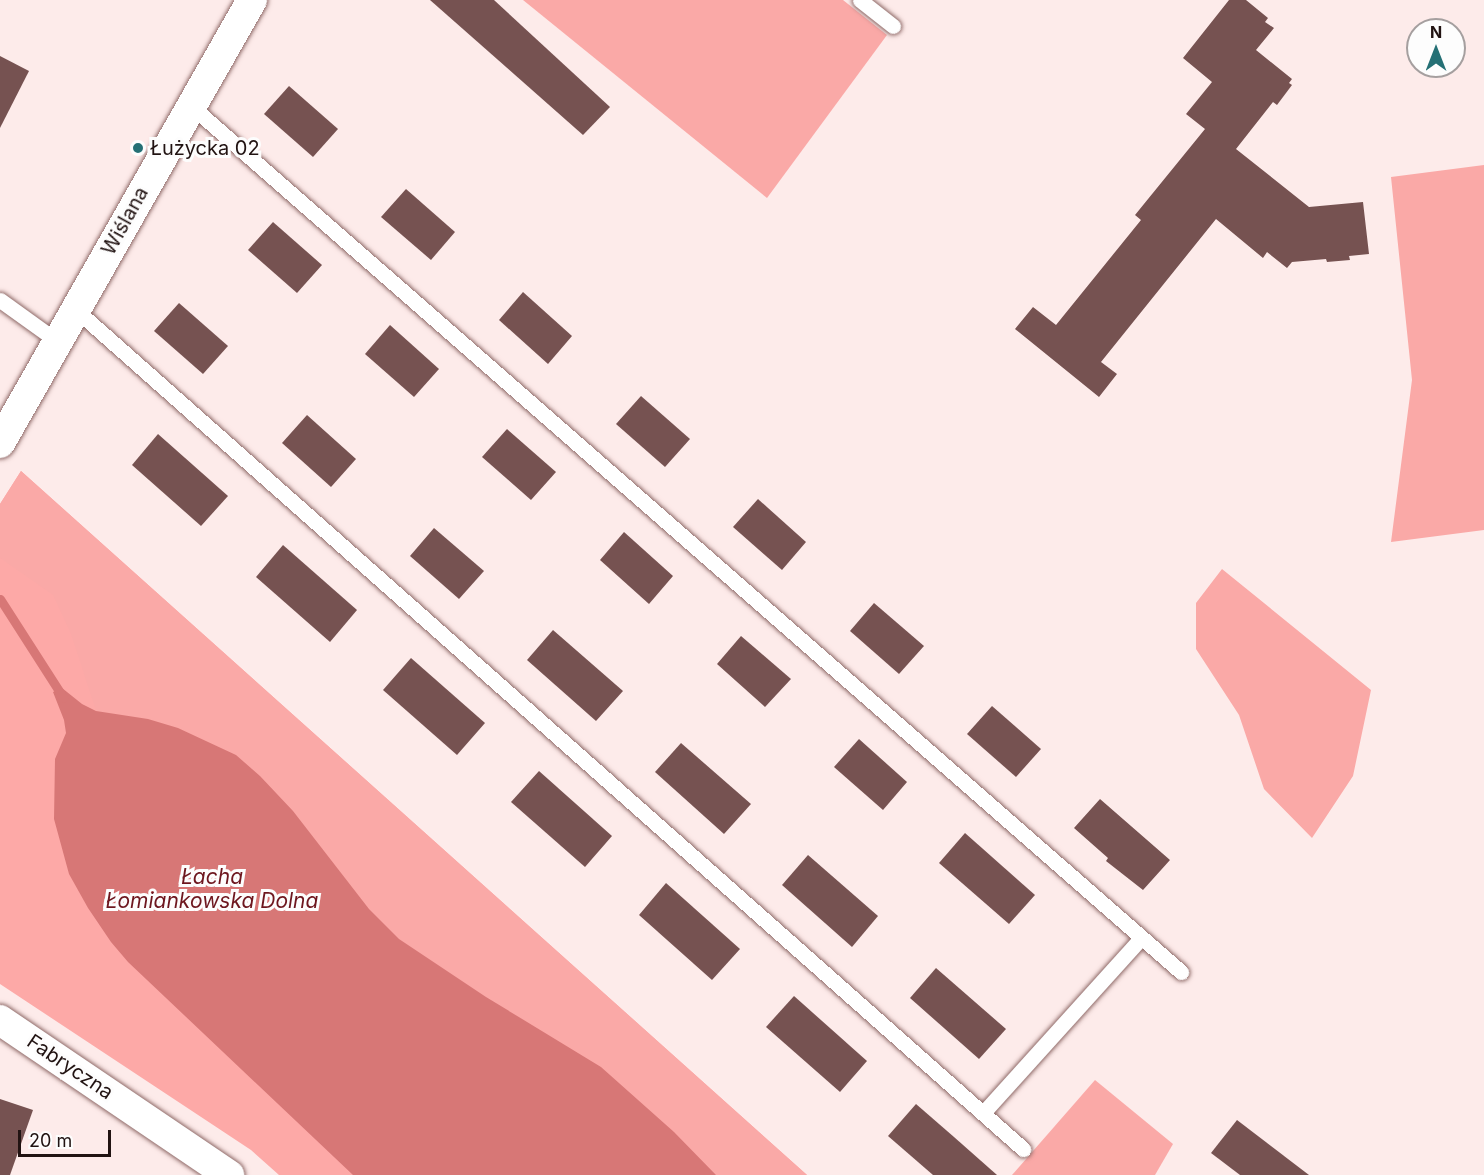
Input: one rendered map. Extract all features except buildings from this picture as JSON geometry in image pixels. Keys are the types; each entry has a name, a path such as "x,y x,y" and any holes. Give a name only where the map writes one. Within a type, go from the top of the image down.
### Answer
{"street":[{"name":"Wiślana","path":"0,443 190,105 252,0"},
{"name":"Fabryczna","path":"0,1020 229,1175"}],"lane":[{"path":"860,0 893,26"},
{"path":"190,105 1181,972"},
{"path":"0,300 57,341"},
{"path":"75,309 1023,1149"},
{"path":"983,1113 1141,938"}],"shaded area":[{"path":"523,0 843,0 887,35 767,198"},
{"path":"1484,165 1484,530 1391,542 1412,380 1391,177"},
{"path":"21,471 807,1175 279,1175 251,1150 0,984 0,504"},
{"path":"21,471 807,1175 716,1175 674,1132 601,1067 486,997 399,939 369,909 325,852 236,755 178,728 148,719 96,711 71,634 53,595 0,558 0,504"},
{"path":"1222,569 1371,690 1353,776 1312,838 1264,789 1239,715 1196,649 1196,603"},
{"path":"1095,1080 1173,1144 1155,1175 1012,1175"}],"water":[{"name":"Łacha Łomiankowska Dolna","path":"62,688 82,704 96,711 148,719 178,728 236,755 260,776 293,811 369,909 399,939 486,997 601,1067 674,1132 716,1175 353,1175 128,962 88,908 69,874 54,819 55,759 66,733 64,720 53,692"}],"waterway":[{"path":"0,599 63,697"}],"place":[{"name":"Łużycka 02","path":"138,148"}]}
